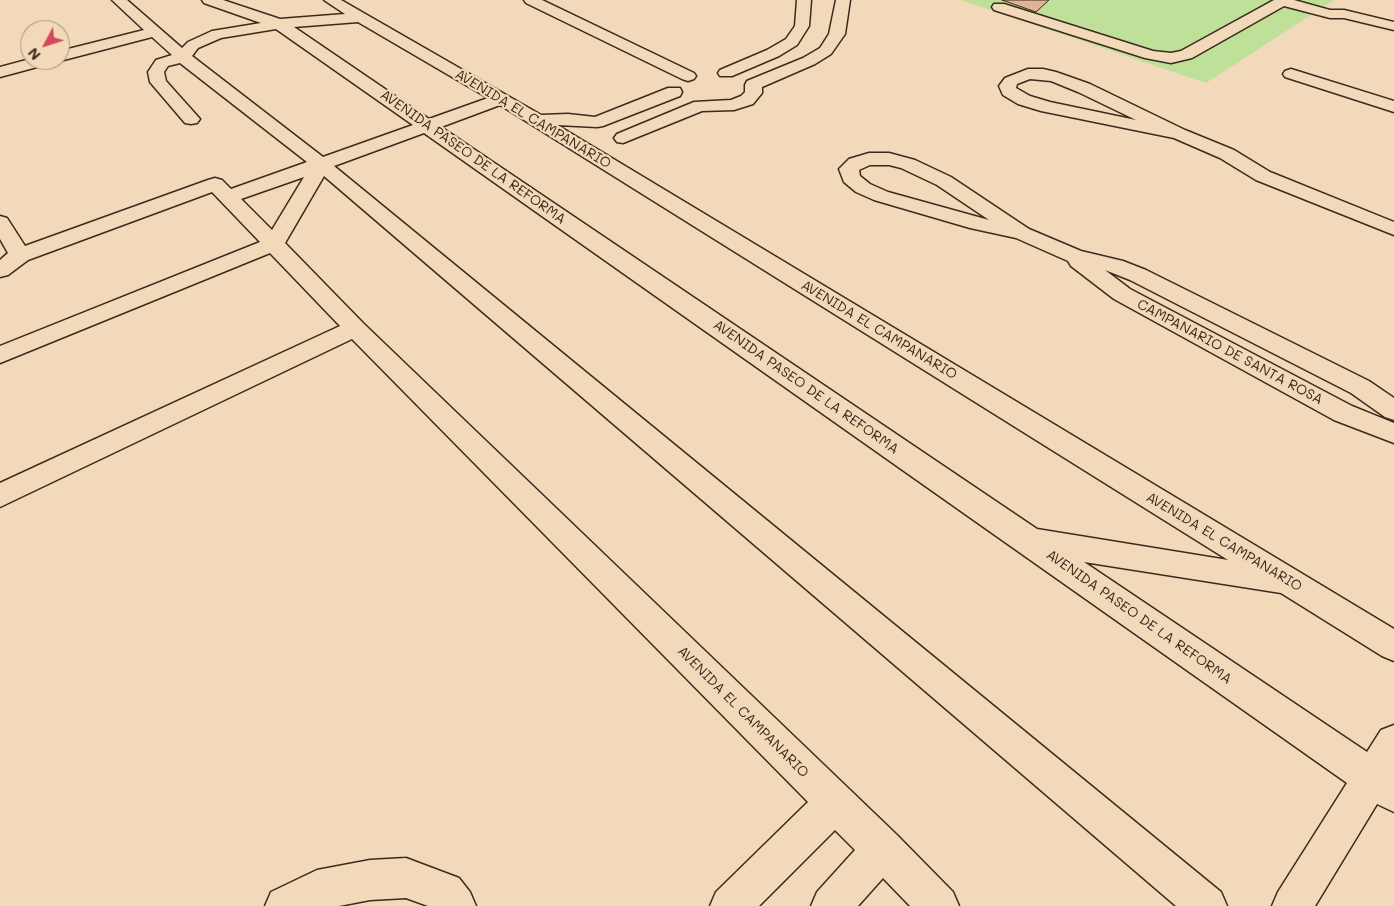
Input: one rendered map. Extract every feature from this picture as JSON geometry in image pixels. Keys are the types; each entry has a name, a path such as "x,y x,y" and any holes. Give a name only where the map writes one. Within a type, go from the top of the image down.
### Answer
{"street":[{"path":"119,0 183,57 321,164 1207,906"},
{"name":"AVENIDA PASEO DE LA REFORMA","path":"209,0 279,24 1383,785"},
{"name":"AVENIDA EL CAMPANARIO","path":"331,0 538,121 1394,646"},
{"path":"531,0 688,76"},
{"path":"753,85 810,61 826,51 836,34 842,7 811,6 786,0"},
{"path":"999,7 1152,55 1171,58 1186,55 1283,1 1330,14 1344,14 1394,26"},
{"path":"674,92 676,84 688,76 715,72 773,53 792,42 811,6"},
{"path":"1330,14 1328,17 1333,20 1394,38"},
{"path":"191,119 158,82 156,72 162,64 183,57 193,45 217,34 279,24 362,17"},
{"path":"122,23 140,18"},
{"path":"70,53 154,32"},
{"path":"0,72 20,67"},
{"path":"674,92 679,98 700,106 717,107 734,105 747,100 754,93 753,85 743,77 715,72"},
{"path":"1178,134 1047,107 1024,100 1009,91 1007,86 1011,81 1028,74 1043,74 1056,77 1084,88 1178,134 1227,154 1263,176 1394,229"},
{"path":"1291,74 1394,107"},
{"path":"597,122 674,92"},
{"path":"229,197 502,100"},
{"path":"623,138 700,106"},
{"path":"538,121 568,119 597,122 608,126 623,138 624,148 612,167"},
{"path":"1227,154 1279,164 1394,210"},
{"name":"CAMPANARIO DE SANTA ROSA","path":"1022,233 977,224 914,206 863,188 851,178 849,169 856,162 869,159 889,159 908,164 944,181 1022,233 1074,256 1115,266 1138,275 1360,387 1394,411"},
{"path":"0,355 274,244 321,164"},
{"path":"914,206 944,181"},
{"name":"AVENIDA EL CAMPANARIO","path":"20,255 215,184 355,328 939,906"},
{"path":"0,222 20,255 0,270"},
{"name":"CAMPANARIO DE SANTA ROSA","path":"1074,256 1122,294 1343,413 1394,433"},
{"path":"0,496 355,328"},
{"path":"1027,540 1292,583"},
{"path":"1292,906 1383,785 1394,742"},
{"path":"730,906 835,803"},
{"path":"831,906 883,849"},
{"path":"285,906 317,890 370,880 406,878 445,892 456,906"}],"green space":[{"path":"961,0 1334,0 1206,83"}],"building":[{"path":"1002,0 1049,0 1036,12"}]}
